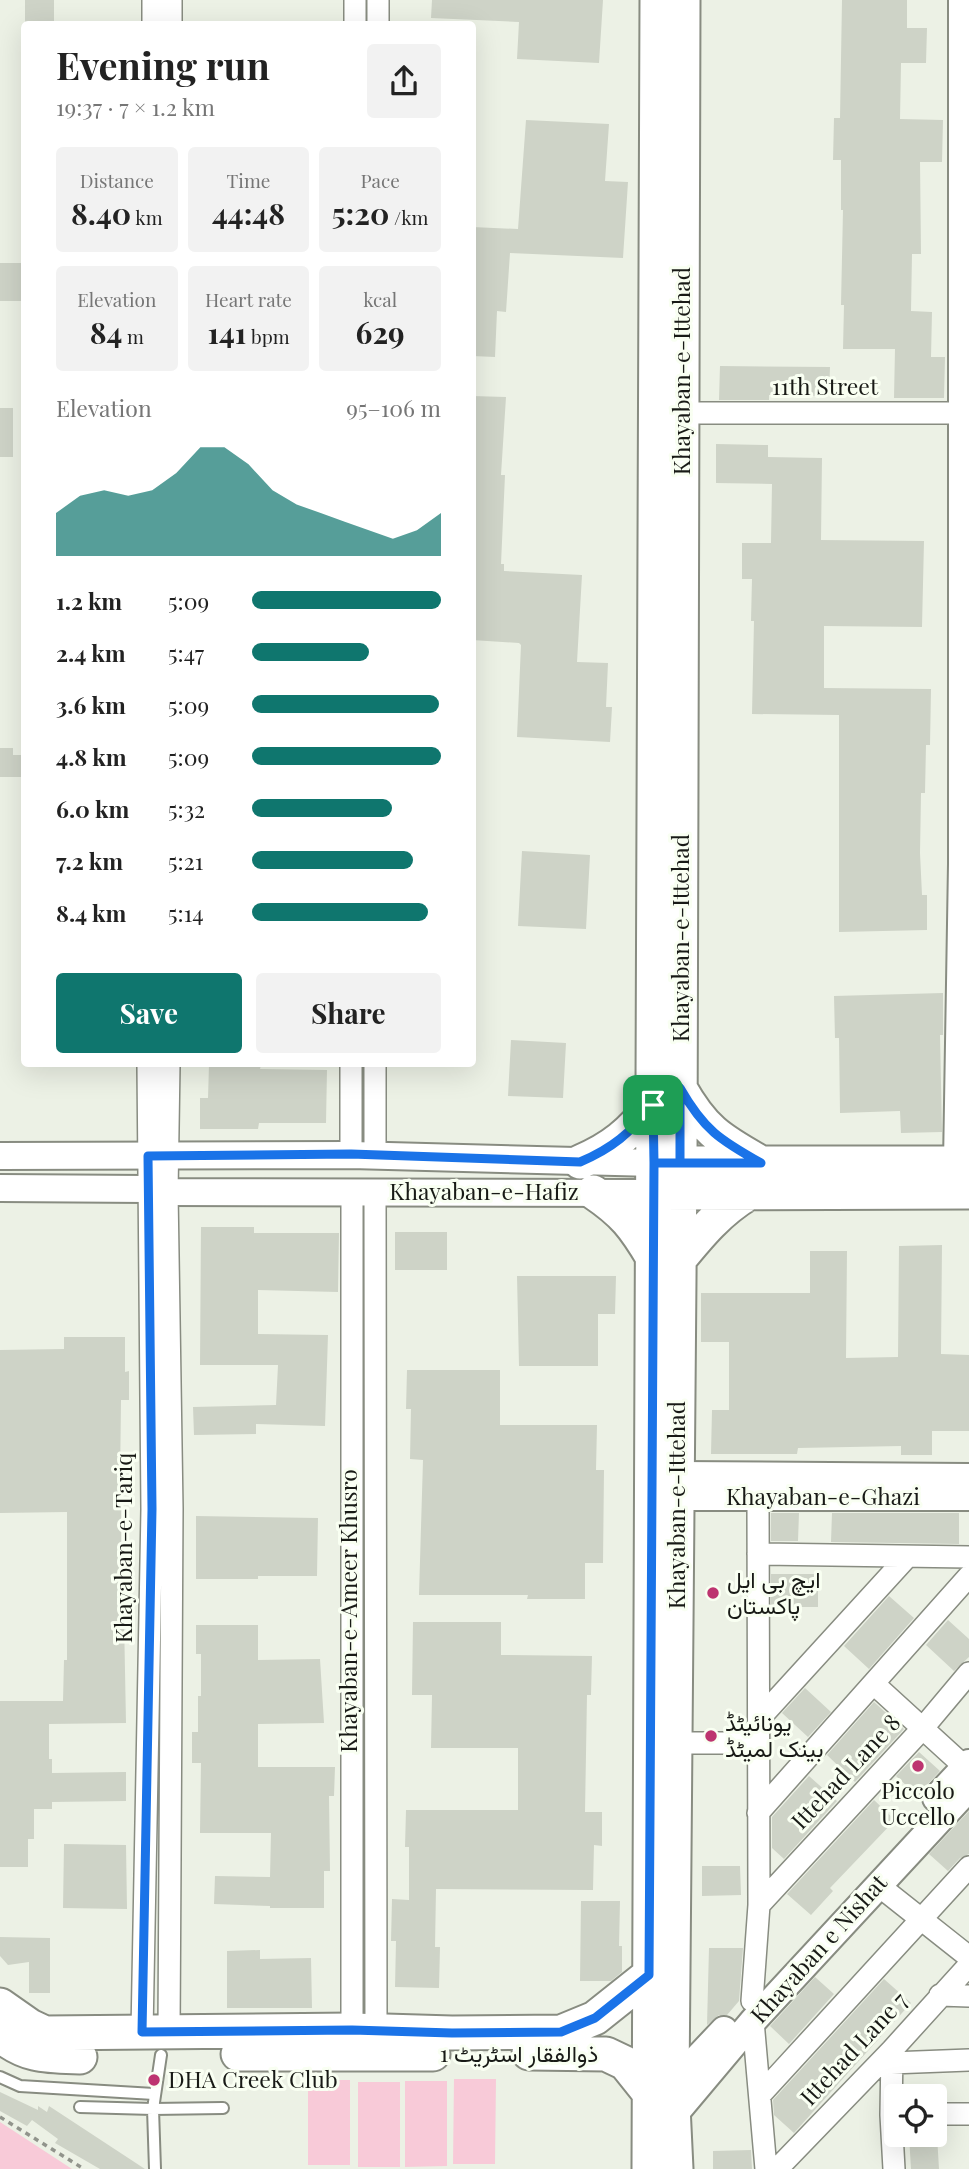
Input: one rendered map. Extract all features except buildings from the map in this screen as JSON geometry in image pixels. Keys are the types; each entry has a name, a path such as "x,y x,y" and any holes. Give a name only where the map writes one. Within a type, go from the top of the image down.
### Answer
{"main road":[{"name":"Khayaban-e-Ittehad","path":"657,0 667,1178 649,1975 676,2169"},
{"name":"Khayaban-e-Ittehad","path":"667,1097 682,413 683,0"},
{"path":"749,1193 726,1207 666,1259 586,1177 605,1151 622,1139 667,1097 694,1112 710,1131 726,1143 761,1163"},
{"name":"Khayaban-e-Hafiz","path":"667,1178 761,1163 965,1172"},
{"name":"Khayaban-e-Hafiz","path":"667,1178 749,1193 965,1172"},
{"name":"Khayaban-e-Ittehad","path":"649,2169 665,2098 676,1743 676,1486 666,1259"},
{"name":"ذوالفقار اسٹریٹ 1","path":"0,2035 12,2046 29,2053 51,2056 157,2040 364,2030 452,2043 568,2030 608,2009 649,1975"},
{"name":"ذوالفقار اسٹریٹ 1","path":"0,2005 45,2033 157,2040 452,2043 599,2052 614,2056 625,2063 665,2098"}],"street":[{"path":"153,0 153,21"},
{"path":"171,0 171,21"},
{"path":"355,0 355,21"},
{"path":"378,0 378,21"},
{"path":"962,0 966,331 962,864 965,1172"},
{"name":"11th Street","path":"682,413 966,413"},
{"name":"Khayaban-e-Tariq","path":"148,1067 158,1155"},
{"name":"Khayaban-e-Tariq","path":"157,2040 162,1509 157,1190 158,1155 169,1067"},
{"path":"351,1067 363,1155"},
{"path":"363,1155 375,1067"},
{"name":"Khayaban-e-Hafiz","path":"0,1156 363,1155 586,1177"},
{"name":"Khayaban-e-Hafiz","path":"0,1188 363,1192 586,1177 667,1178"},
{"name":"Khayaban-e-Ameer Khusro","path":"363,1192 352,1599 364,2030"},
{"name":"Khayaban-e-Ameer Khusro","path":"363,1192 375,1599 364,2030"},
{"name":"Khayaban-e-Ghazi","path":"676,1486 969,1477"},
{"name":"Khayaban-e-Ghazi","path":"676,1486 758,1496 969,1497"},
{"path":"758,1496 760,1905 753,2011 766,2169"},
{"path":"758,1554 969,1557"},
{"path":"759,1719 907,1557"},
{"path":"758,1813 969,1576"},
{"path":"352,1599 375,1599"},
{"name":"Ittehad Lane 8","path":"760,1905 922,1729 969,1673"},
{"path":"874,1684 968,1773"},
{"path":"676,1743 758,1743"},
{"name":"Khayaban e Nishat","path":"665,2098 878,1885 968,1773"},
{"name":"Khayaban e Nishat","path":"753,2011 968,1773"},
{"path":"761,2094 969,1867"},
{"path":"878,1885 969,1957"},
{"name":"Ittehad Lane 7","path":"778,2169 892,2056 940,1995 969,1965"},
{"path":"940,1995 969,1996"},
{"path":"892,2084 892,2056 969,2060"},
{"path":"947,2114 969,2114"},
{"path":"894,2147 894,2169"}],"lane":[{"path":"155,2169 153,2109 157,2040"},
{"path":"0,2077 20,2086 155,2094"},
{"path":"80,2107 223,2108"}],"path":[{"path":"0,2117 84,2169"}],"shaded area":[{"path":"454,2079 496,2079 495,2164 453,2164"},
{"path":"308,2080 350,2080 350,2165 308,2165"},
{"path":"405,2081 447,2081 447,2166 405,2167"},
{"path":"358,2082 400,2082 400,2167 358,2167"},
{"path":"0,2122 72,2169 0,2169"}],"place":[{"name":"ایچ بی ایل پاکستان","path":"713,1593"},
{"name":"یونائیٹڈ بینک لمیٹڈ","path":"711,1736"},
{"name":"Piccolo Uccello","path":"918,1766"},
{"name":"DHA Creek Club","path":"154,2080"}],"route":[{"path":"653,1105 637,1126 622,1139 605,1151 580,1162 351,1154 148,1156 152,1509 142,2032 561,2032 595,2018 649,1975 654,1163 680,1163 680,1088 694,1112 710,1131 761,1163 654,1163 653,1105"}]}
